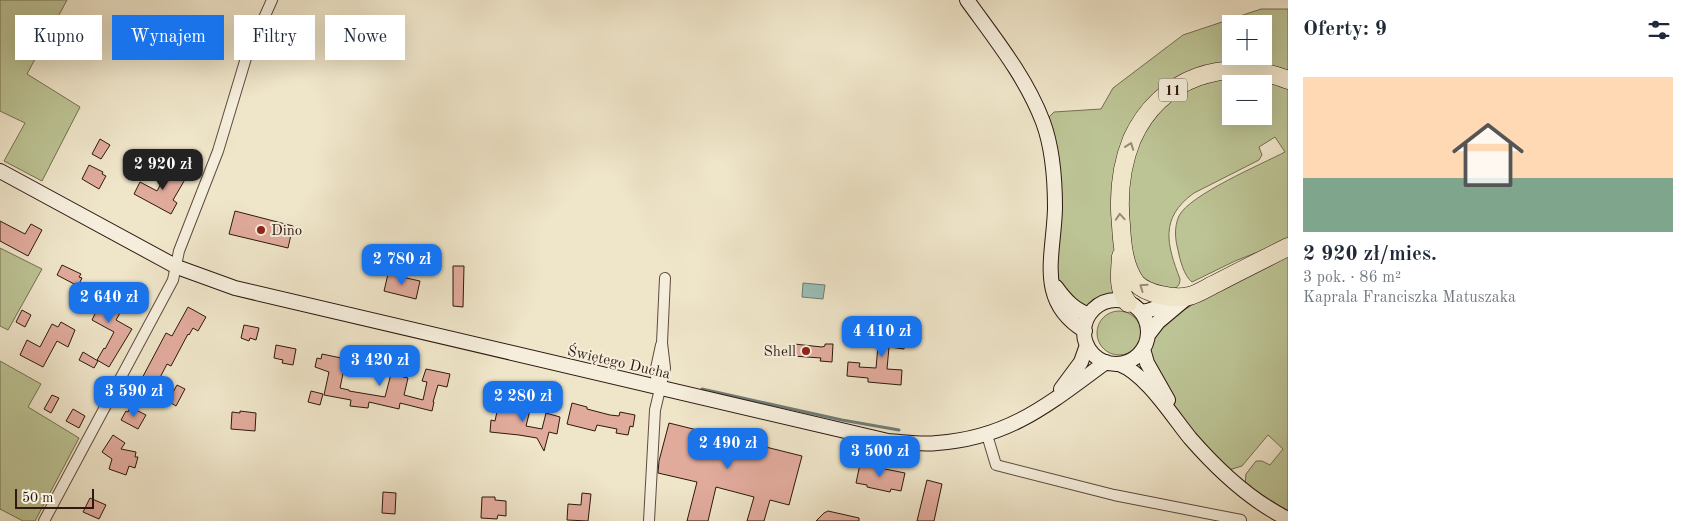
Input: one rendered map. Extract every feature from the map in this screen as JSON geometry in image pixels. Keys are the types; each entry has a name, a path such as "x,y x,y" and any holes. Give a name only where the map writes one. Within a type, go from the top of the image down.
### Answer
{"highway":[{"name":"11","path":"1135,307 1123,297 1120,282 1122,239 1120,194 1127,154 1132,139 1142,121 1159,100 1169,92 1192,79 1208,73 1247,69 1265,72 1288,80"},
{"name":"11","path":"1122,239 1130,274 1138,285 1148,291 1162,295 1189,296 1288,247"}],"main road":[{"path":"967,0 1028,88 1043,123 1054,177 1050,278 1052,290 1060,310 1073,324 1084,331"},
{"name":"Świętego Ducha","path":"0,171 177,267 208,280 235,288 888,441 936,444 987,435 1010,426 1113,363"},
{"path":"1050,278 1070,305 1090,315"},
{"path":"1135,307 1189,296"},
{"path":"1148,335 1158,322 1189,296"},
{"path":"1113,363 1133,359 1143,350 1148,335 1148,327 1135,307 1120,300 1103,303 1090,315 1084,331 1092,353 1113,363 1136,373 1190,437 1222,471 1260,502 1288,519"},
{"name":"Świętego Ducha","path":"1052,401 1081,362 1088,346"},
{"path":"1143,350 1147,363 1176,419"}],"street":[{"path":"44,521 173,280 179,251 218,151 246,58 272,0"},
{"path":"649,521 655,410 665,368 662,342 665,278"},
{"path":"987,435 996,465 1114,495 1241,520"}],"green space":[{"path":"0,0 67,0 59,15 15,15 15,60 35,60 27,74 80,107 42,181 4,161 25,123 0,111"},
{"path":"1261,9 1288,9 1288,73 1218,66 1130,129 1117,294 1114,298 1083,308 1057,284 1049,117 1054,112 1101,109 1113,88 1183,35 1222,22 1222,65 1272,65 1272,15 1243,15"},
{"path":"1222,78 1222,125 1272,125 1272,83 1288,86 1288,240 1235,261 1192,282 1183,268 1176,242 1177,220 1185,208 1211,190 1285,152 1275,137 1259,147 1262,155 1259,160 1194,193 1183,202 1175,212 1169,233 1169,243 1180,279 1179,284 1176,288 1167,290 1146,286 1130,260 1128,186 1135,151 1151,119 1181,91"},
{"path":"0,248 42,269 8,330 0,326"},
{"path":"1288,256 1288,511 1245,484 1246,474 1256,461 1262,461 1270,465 1283,449 1268,435 1242,466 1229,470 1196,437 1171,402 1148,354 1152,337 1167,320 1209,295"},
{"path":"1115,311 1123,311 1135,317 1141,333 1135,349 1123,355 1115,355 1103,349 1097,337 1097,329 1103,317"},
{"path":"0,361 41,384 28,407 79,438 35,521 23,521 0,509"}],"water":[{"path":"803,283 825,285 823,299 802,297"}],"building":[{"path":"100,139 110,145 101,159 92,154"},
{"path":"89,165 103,172 102,174 106,176 99,189 82,179"},
{"path":"170,167 187,176 173,200 177,203 171,214 134,194 140,182 157,191"},
{"name":"Dino","path":"235,211 293,226 288,248 229,234"},
{"path":"0,221 25,234 31,224 42,230 28,256 0,241"},
{"path":"62,265 81,274 79,277 82,278 78,286 57,275"},
{"path":"453,266 464,266 463,307 453,306"},
{"path":"388,274 420,281 416,299 384,291"},
{"path":"95,288 121,302 116,311 120,313 116,320 132,329 109,367 97,360 114,332 92,320 95,314 88,310 94,299 91,296"},
{"path":"188,307 206,317 198,331 193,328 188,334 171,366 167,364 151,395 140,387 142,383 140,382 166,333 172,336"},
{"path":"22,310 31,315 25,327 16,322"},
{"path":"61,322 75,330 68,347 57,341 43,367 20,355 27,340 40,347 52,324 58,327"},
{"path":"244,325 259,328 256,340 250,338 249,341 241,338"},
{"path":"875,327 906,331 904,349 889,347 887,369 902,370 901,385 868,382 868,378 847,376 848,362 860,363 859,367 876,368 878,346 873,346"},
{"path":"794,344 822,347 825,344 833,344 832,362 820,361 821,358 793,356"},
{"path":"276,345 296,349 293,365 282,363 283,360 274,358"},
{"path":"373,350 388,354 383,372 369,368"},
{"path":"83,352 98,361 94,368 79,360"},
{"path":"322,354 346,359 340,388 385,397 391,374 408,378 404,395 423,400 427,382 422,381 426,369 450,374 447,387 438,385 432,411 400,403 399,409 369,402 368,408 350,406 351,400 324,395 329,372 315,367 317,358 321,359"},
{"path":"177,385 185,389 176,406 168,401"},
{"path":"311,391 323,394 320,405 308,402"},
{"path":"528,394 544,398 542,407 525,403"},
{"path":"52,395 59,398 51,413 44,409"},
{"path":"503,401 522,406 523,404 531,406 526,426 542,429 546,413 560,417 557,434 549,432 544,451 537,438 490,432 491,420 495,421 498,407 501,408"},
{"path":"572,403 610,415 619,416 620,412 635,415 633,427 630,426 628,435 616,433 617,429 597,425 595,431 567,424"},
{"path":"130,407 146,415 138,429 121,420"},
{"path":"73,409 85,416 79,428 66,421"},
{"path":"240,411 256,413 255,431 231,429 232,412 240,413"},
{"path":"669,423 802,456 789,505 770,500 764,521 747,521 754,497 716,487 708,521 687,521 697,482 658,473 659,461"},
{"path":"113,435 125,443 121,449 136,452 135,457 138,457 135,468 129,466 126,475 109,469 112,459 102,452"},
{"path":"860,464 905,473 901,491 891,489 890,492 856,483"},
{"path":"927,480 942,484 934,521 917,521"},
{"path":"383,492 396,493 395,514 382,513"},
{"path":"582,493 591,494 588,521 567,520 568,504 581,505"},
{"path":"482,497 495,497 495,500 506,501 506,516 498,515 497,519 481,518"},
{"path":"90,498 106,505 99,519 83,512"},
{"path":"828,511 859,518 859,521 816,521"}],"waterway":[{"path":"702,389 842,420 899,430"}],"place":[{"name":"Dino","path":"261,230"},
{"name":"Shell","path":"806,351"}]}
